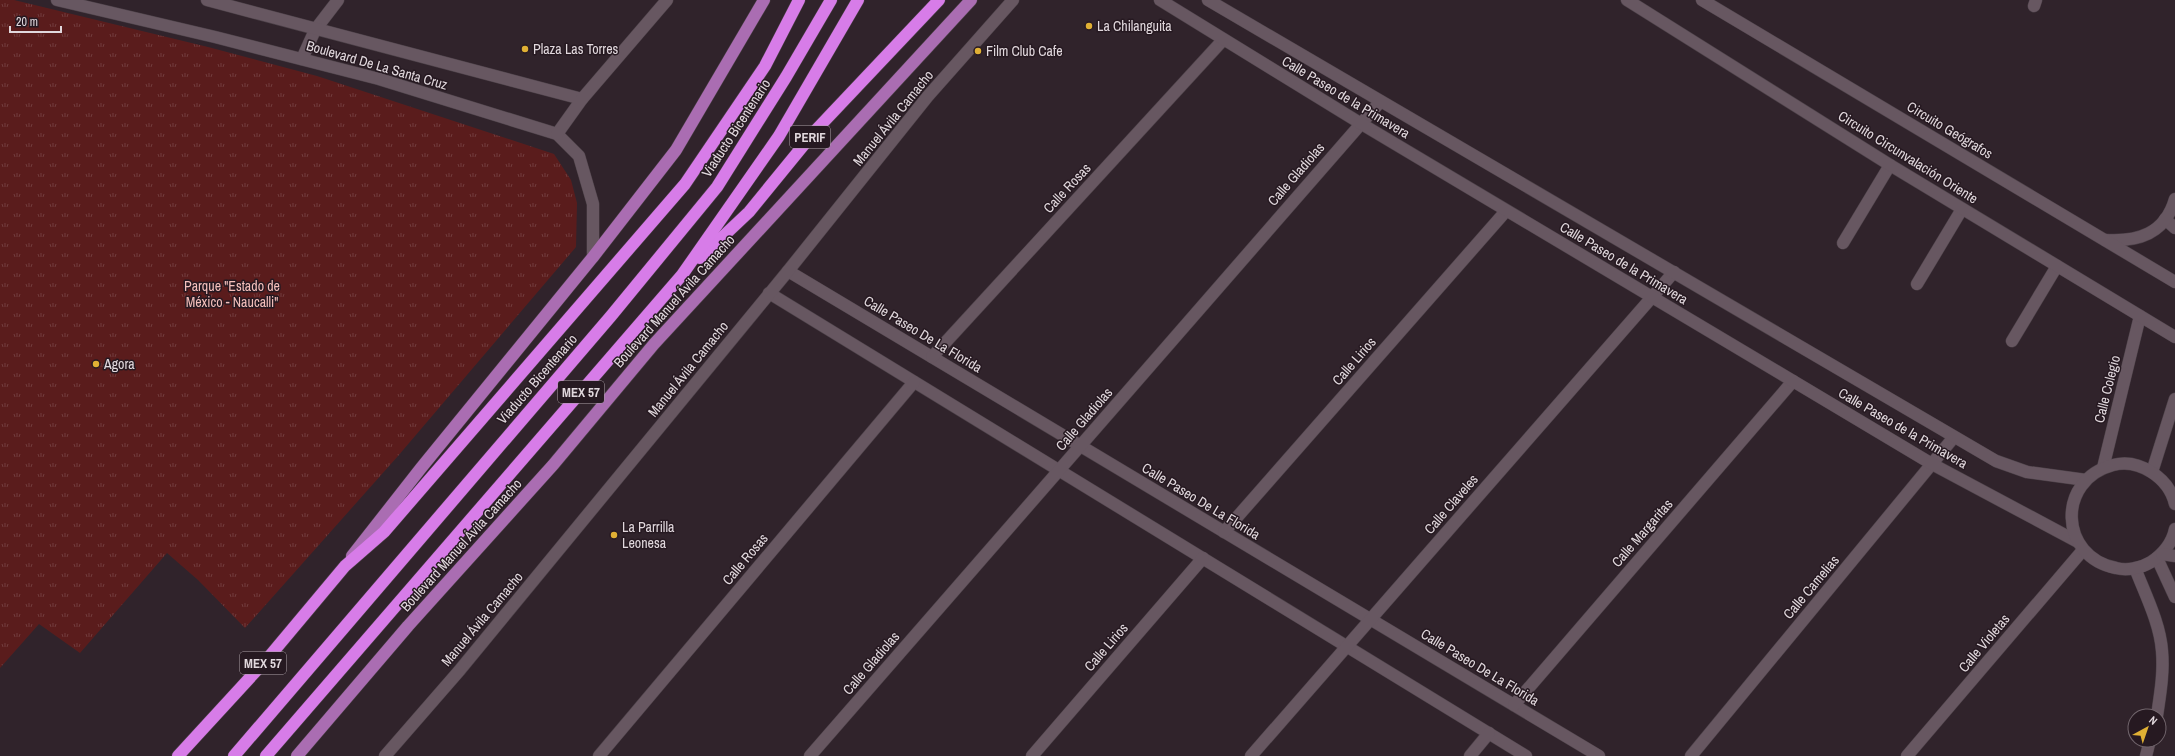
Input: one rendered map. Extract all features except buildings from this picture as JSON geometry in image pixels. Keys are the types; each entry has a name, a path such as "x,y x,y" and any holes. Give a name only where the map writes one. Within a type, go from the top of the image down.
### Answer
{"highway":[{"name":"MEX 57","path":"178,756 268,658 345,566 384,532 685,184 765,66 799,0"},
{"name":"Viaducto Bicentenario","path":"234,756 611,316 717,187 786,77 831,0"},
{"name":"Boulevard Manuel Ávila Camacho","path":"266,756 682,275 778,136 858,0"},
{"name":"PERIF","path":"682,275 749,212 816,130 939,0"}],"main road":[{"path":"345,566 421,468 593,257 676,150 764,0"},
{"name":"Boulevard Manuel Ávila Camacho","path":"297,756 408,626 552,464 654,344 971,0"}],"street":[{"name":"Boulevard De La Santa Cruz","path":"57,0 215,37 379,79 557,134 579,156 593,204 593,257"},
{"name":"Boulevard De La Santa Cruz","path":"207,0 315,30 582,99"},
{"path":"302,60 315,30 338,0"},
{"path":"557,134 582,99 667,0"},
{"name":"Manuel Ávila Camacho","path":"385,756 459,671 788,271 928,96 1013,0"},
{"name":"Calle Paseo de la Primavera","path":"1160,0 1360,123 1932,464 2081,546 2093,560 2106,566 2120,569 2135,568"},
{"name":"Calle Paseo de la Primavera","path":"1208,0 1996,461 2027,472 2086,480"},
{"name":"Circuito Circunvalación Oriente","path":"1627,0 1890,165 2175,337"},
{"name":"Circuito Geógrafos","path":"1702,0 1714,3 2105,240 2128,241 2146,236 2165,220 2175,199"},
{"name":"Calle Rosas","path":"932,357 1224,40"},
{"name":"Calle Gladiolas","path":"810,756 1360,123 1380,102"},
{"path":"1842,243 1890,165"},
{"path":"1917,284 1962,209"},
{"name":"Calle Lirios","path":"1224,532 1506,210"},
{"path":"2165,220 2175,228"},
{"path":"2105,240 2175,282"},
{"path":"2012,341 2057,266"},
{"name":"Calle Paseo De La Florida","path":"788,271 1599,756"},
{"name":"Calle Claveles","path":"1251,756 1674,272"},
{"path":"769,293 1526,756"},
{"name":"Calle Colegio","path":"2103,468 2140,316"},
{"name":"Calle Margaritas","path":"1514,705 1793,381"},
{"name":"Calle Rosas","path":"599,756 914,382"},
{"path":"2152,472 2175,399"},
{"name":"Calle Camelias","path":"1691,756 1954,437"},
{"path":"2081,546 2072,526 2072,510 2076,493 2086,480 2103,468 2128,464 2140,466 2152,472 2162,480 2169,489 2175,504"},
{"path":"2162,480 2175,485"},
{"path":"2160,556 2169,544 2175,529"},
{"name":"Calle Violetas","path":"1907,756 2081,546"},
{"path":"2160,556 2175,597"},
{"path":"2158,708 2162,676 2162,650 2156,624 2135,568 2160,556 2175,556"},
{"name":"Calle Lirios","path":"1032,756 1203,558"},
{"path":"1470,756 1489,733"}],"green space":[{"name":"Parque \"Estado de México - Naucalli\"","path":"0,0 14,0 208,47 317,76 554,154 571,180 577,203 576,247 398,456 245,628 198,580 167,553 80,653 39,624 0,668"}],"place":[{"name":"La Chilanguita","path":"1089,26"},
{"name":"Plaza Las Torres","path":"525,49"},
{"name":"Film Club Cafe","path":"978,51"},
{"name":"Agora","path":"96,364"},
{"name":"La Parrilla Leonesa","path":"614,535"}]}
